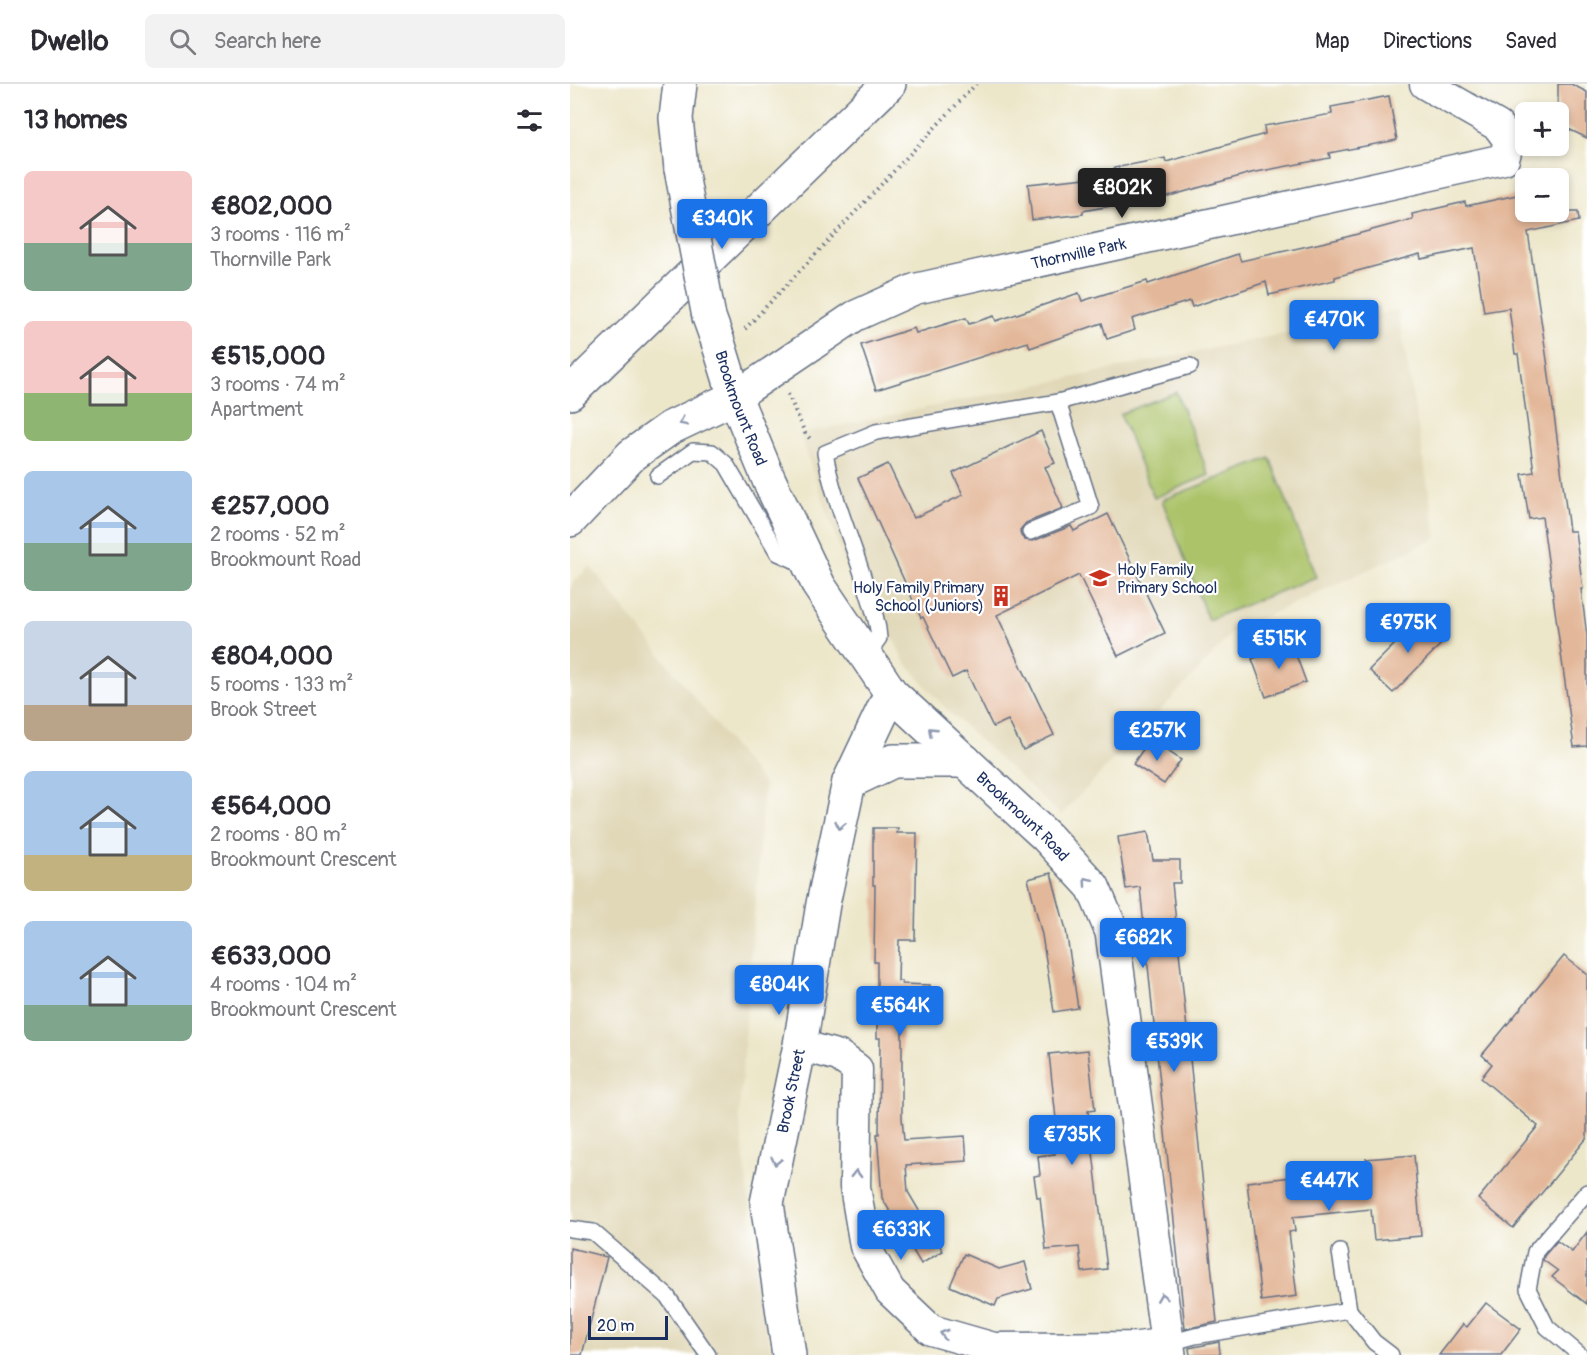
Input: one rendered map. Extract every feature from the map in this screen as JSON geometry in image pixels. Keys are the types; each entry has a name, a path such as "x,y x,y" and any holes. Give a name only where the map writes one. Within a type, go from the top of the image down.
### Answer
{"main road":[{"name":"Brookmount Road","path":"680,84 676,118 681,169 709,317 735,397 769,480 819,586 891,693 1047,837 1094,887 1112,932 1169,1349"},
{"path":"570,393 889,84"},
{"path":"570,520 632,455 670,428 735,397"},
{"name":"Brook Street","path":"789,1355 767,1203 800,1045 823,904 849,782 891,693"},
{"path":"849,782 893,761 965,761"}],"street":[{"name":"Thornville Park","path":"735,397 855,316 915,289 1504,159 1509,141 1498,126 1425,84"},
{"path":"800,1045 839,1056 857,1069 855,1187 865,1246 890,1291 931,1330 994,1348 1138,1347 1169,1349"}],"lane":[{"path":"866,656 879,638 878,624 860,564 829,480 825,453 876,432 1059,402 1190,366"},
{"path":"1030,532 1091,507 1059,402"},
{"path":"658,476 693,451 712,452 726,464 778,553 810,568"},
{"path":"1580,1355 1546,1327 1528,1288 1535,1252 1587,1192"},
{"path":"570,1229 593,1232 667,1296 708,1355"},
{"path":"1340,1252 1349,1310 1374,1342 1390,1355"},
{"path":"1169,1349 1195,1336 1349,1310"}],"path":[{"path":"719,348 976,84"},
{"path":"794,410 805,434 825,453"}],"shaded area":[{"name":"Holy Family Primary School","path":"1398,310 1437,538 1232,632 1061,815 945,708 904,661 883,617 864,618 800,434"},
{"path":"590,566 764,785 739,1115 760,1293 772,1355 570,1355 570,586"}],"green space":[{"path":"1176,392 1209,475 1154,498 1120,414"},
{"path":"1270,458 1316,577 1208,620 1162,500"}],"building":[{"path":"1558,84 1571,84 1587,92 1587,138 1569,129 1569,102 1558,102"},
{"path":"1389,96 1397,140 1329,153 1330,158 1251,173 1173,195 1083,211 1083,214 1032,220 1028,184 1115,175 1114,168 1165,158 1166,162 1265,134 1264,126 1332,114 1331,107"},
{"path":"1515,195 1515,222 1569,222 1569,212 1578,212 1579,221 1528,232 1569,531 1575,531 1583,589 1581,589 1587,636 1587,746 1574,747 1542,517 1529,519 1522,474 1534,472 1518,354 1515,354 1509,308 1484,312 1474,248 1421,259 1420,254 1335,277 1335,280 1269,295 1266,282 1192,307 1190,301 1132,319 1135,330 1107,339 1102,323 1030,348 1028,342 876,390 861,345 914,328 916,333 966,318 969,324 994,316 996,321 1079,293 1082,301 1147,281 1148,284 1238,254 1241,261 1339,239 1413,219 1412,214 1465,202 1466,206"},
{"name":"Holy Family Primary School (Juniors)","path":"1041,431 1055,463 1045,467 1063,508 1026,523 1020,530 1021,536 1025,540 1033,541 1071,526 1074,531 1108,514 1165,633 1118,656 1079,575 997,615 1054,735 1023,750 1008,720 993,727 966,671 952,678 923,617 921,618 858,478 888,464 914,518 963,495 953,473"},
{"path":"1424,615 1447,638 1393,693 1369,670"},
{"path":"1292,644 1306,682 1266,697 1252,659"},
{"path":"1150,739 1181,760 1164,784 1133,764"},
{"path":"873,828 898,828 897,833 917,833 915,940 899,940 898,981 902,981 902,984 930,985 930,1006 902,1006 904,1140 965,1136 967,1161 906,1165 908,1192 943,1251 921,1264 882,1198 877,1134 879,1134 880,1038 877,1038 877,962 874,962"},
{"path":"1148,832 1153,860 1180,860 1180,883 1172,883 1217,1322 1185,1329 1140,887 1126,889 1118,837"},
{"path":"1051,873 1066,930 1078,1008 1054,1012 1042,935 1028,879"},
{"path":"1564,956 1587,974 1587,1138 1513,1228 1478,1199 1538,1126 1481,1078 1492,1064 1482,1055"},
{"path":"1088,1050 1095,1110 1088,1111 1107,1269 1082,1272 1079,1247 1046,1250 1040,1197 1037,1197 1034,1176 1040,1175 1038,1156 1055,1154 1052,1129 1057,1128 1049,1054"},
{"path":"1414,1155 1421,1236 1374,1240 1371,1209 1293,1217 1295,1231 1289,1232 1297,1296 1261,1301 1247,1182 1367,1169 1366,1159"},
{"path":"1587,1232 1587,1304 1552,1277 1558,1271 1543,1260 1557,1241 1572,1252"},
{"path":"570,1248 607,1257 582,1355 570,1355"},
{"path":"964,1254 999,1269 1025,1262 1032,1289 998,1299 995,1306 950,1286"},
{"path":"1486,1303 1521,1329 1501,1355 1439,1355 1463,1324 1467,1327"},
{"path":"1219,1342 1220,1355 1190,1355 1189,1348"}],"place":[{"name":"Holy Family Primary School","path":"1100,578"},
{"name":"Holy Family Primary School (Juniors)","path":"1001,596"}]}
